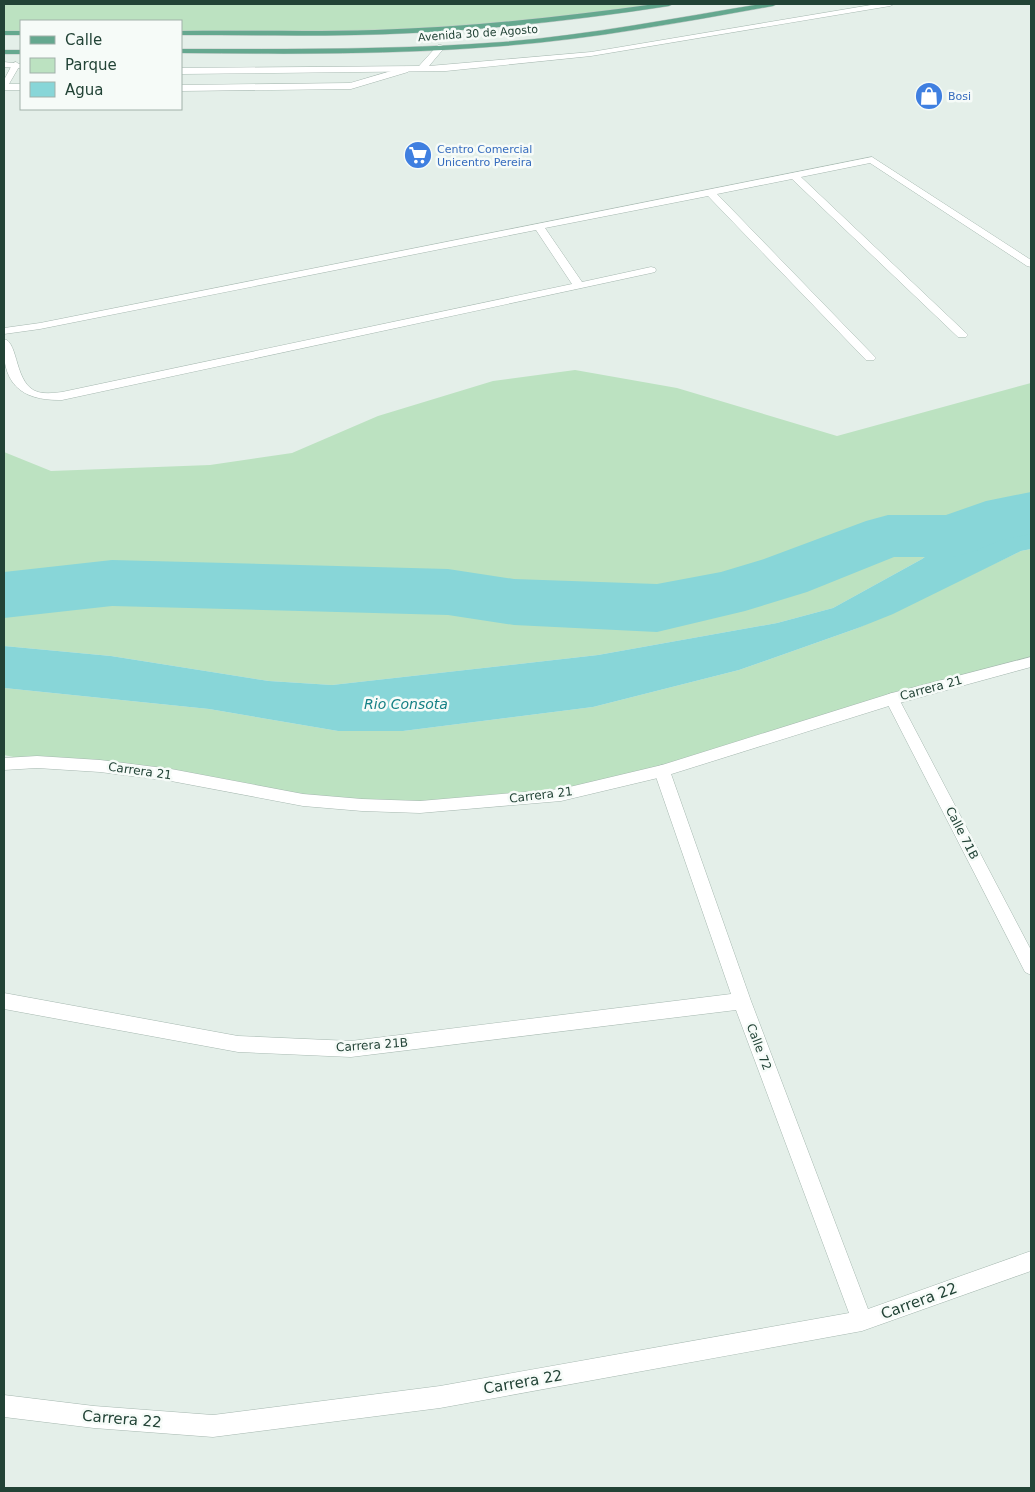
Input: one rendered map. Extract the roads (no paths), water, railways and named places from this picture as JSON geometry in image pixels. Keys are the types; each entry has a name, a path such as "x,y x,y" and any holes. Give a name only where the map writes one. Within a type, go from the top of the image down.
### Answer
{"main road":[{"name":"Avenida 30 de Agosto","path":"182,33 374,32 436,29 563,19 670,4"},
{"name":"Avenida 30 de Agosto","path":"182,51 372,50 504,44 573,36 773,4"},
{"path":"4,33 20,33"},
{"path":"4,52 20,52"}],"street":[{"path":"182,72 405,70 590,54 890,4"},
{"path":"421,69 441,47"},
{"path":"4,86 19,65 20,52"},
{"path":"4,65 19,65"},
{"path":"182,88 351,86 405,70"},
{"path":"4,86 20,87"},
{"path":"4,332 872,160 1031,264"},
{"path":"794,176 962,336"},
{"path":"710,192 870,358"},
{"path":"539,227 578,284"},
{"path":"4,342 20,385 25,392 48,398 651,270"},
{"name":"Carrera 21","path":"4,764 37,762 100,766 171,775 303,800 420,807 561,795 662,771 892,699 1031,662"},
{"name":"Calle 71B","path":"892,699 1031,967"},
{"name":"Calle 72","path":"662,771 742,1001 862,1321"},
{"name":"Carrera 21B","path":"4,1001 238,1044 351,1049 742,1001"},
{"name":"Carrera 22","path":"4,1406 94,1417 213,1426 440,1397 862,1321 1031,1261"}],"water":[{"name":"Rio Consota","path":"1031,513 1031,549 1021,551 893,614 739,670 593,707 403,731 338,731 209,709 4,688 4,646 111,656 269,681 332,685 598,655 777,623 833,608 922,559 953,536 986,522"}],"waterway":[{"path":"4,595 112,583 448,592 514,602 657,608 722,595 784,576 888,536 953,536 986,522 1031,513"}],"place":[{"name":"Bosi","path":"929,96"},
{"name":"Centro Comercial Unicentro Pereira","path":"418,155"}]}
